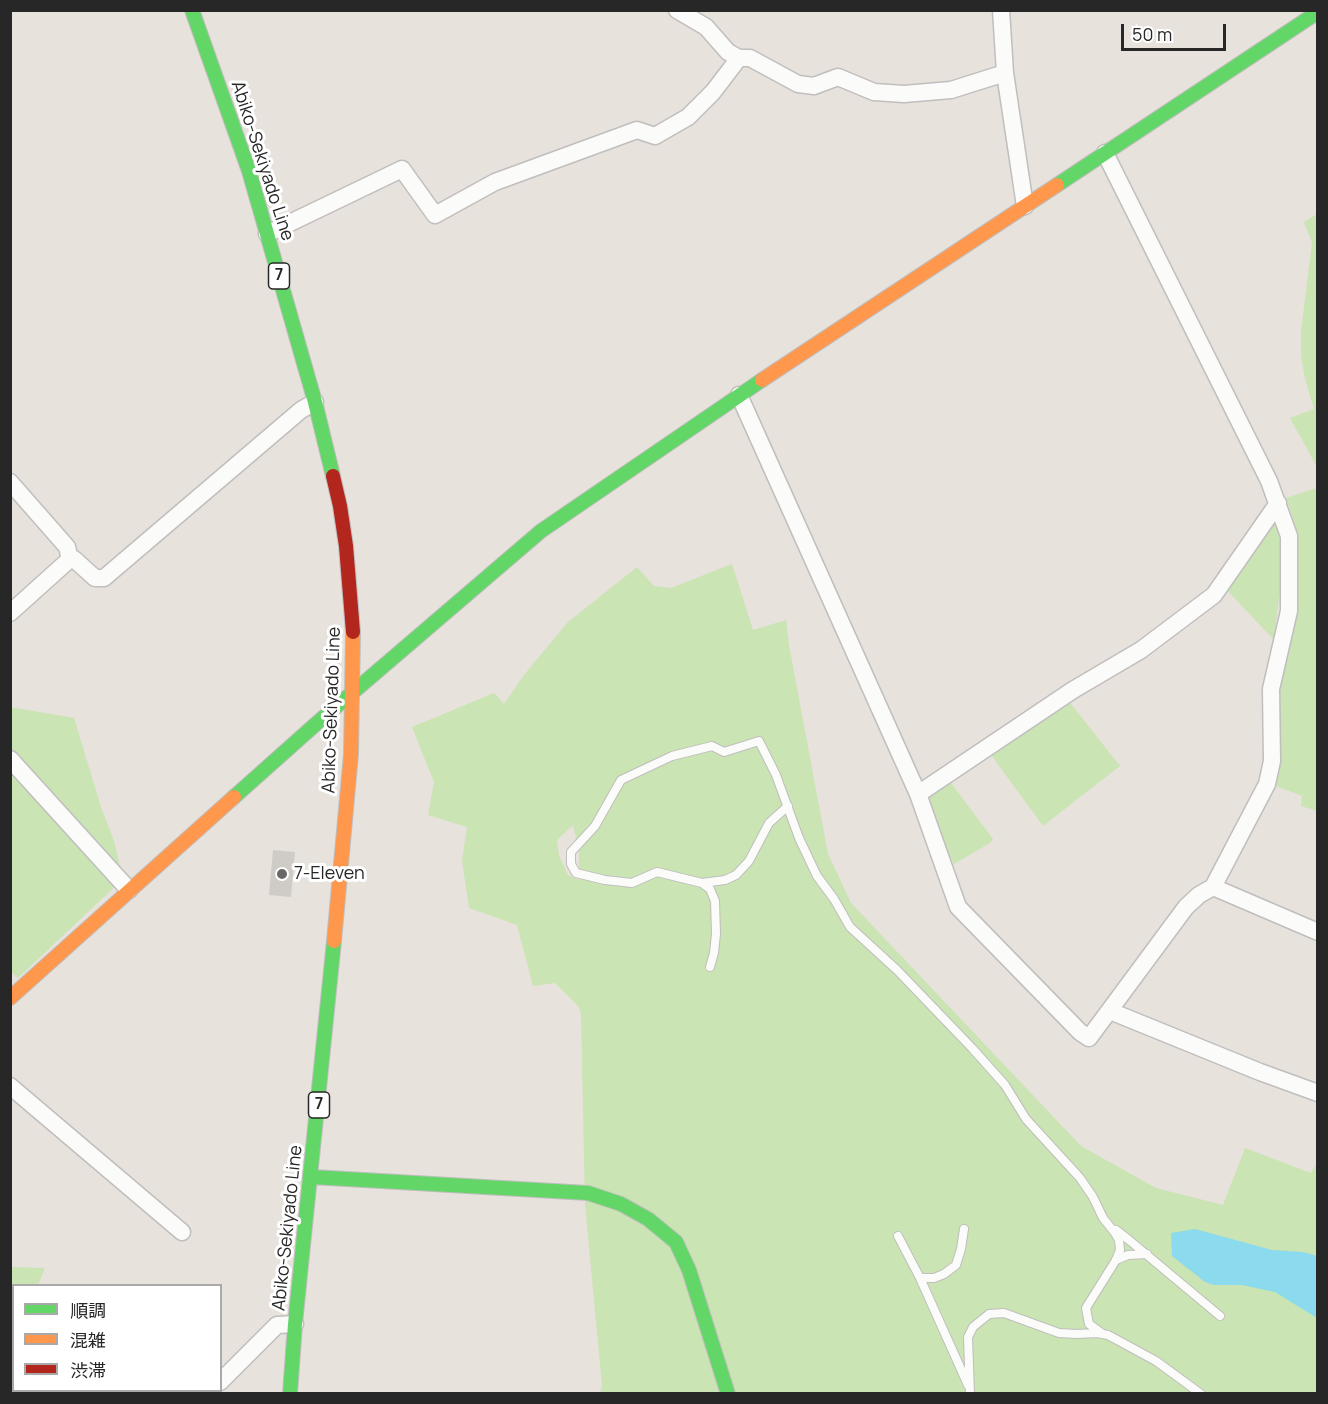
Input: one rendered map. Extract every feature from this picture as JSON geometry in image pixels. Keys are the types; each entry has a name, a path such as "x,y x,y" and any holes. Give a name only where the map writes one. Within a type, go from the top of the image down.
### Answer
{"street":[{"name":"Abiko-Sekiyado Line","path":"192,10 249,171 315,402 346,546 354,636 351,754 290,1394"},
{"path":"678,10 706,27 728,52 739,58 750,58 798,84 814,86 838,77 874,92 904,94 951,90 1005,73"},
{"path":"1001,10 1005,73 1025,206"},
{"path":"10,998 354,692 541,531 739,395 1317,12"},
{"path":"267,234 402,169 435,215 495,182 637,130 655,136 688,117 713,92 739,58"},
{"path":"739,395 918,794 958,907 1080,1032 1089,1038 1186,907 1199,895 1213,887 1267,784 1272,761 1271,689 1289,611 1289,536 1278,503 1105,153"},
{"path":"70,559 74,559 95,578 104,578 301,410 315,402"},
{"path":"10,482 67,547 70,559"},
{"path":"918,794 1073,690 1141,650 1214,595 1278,503"},
{"path":"10,613 70,559"},
{"path":"10,759 129,890"},
{"path":"1213,887 1317,932"},
{"path":"1110,1011 1317,1093"},
{"path":"10,1086 182,1232"},
{"path":"312,1177 588,1193 621,1204 648,1219 676,1242 689,1270 728,1394"},
{"path":"222,1381 277,1325 295,1324"}],"lane":[{"path":"710,967 716,934 715,901 710,889 702,883 657,872 632,883 576,873 571,864 571,852 595,826 621,780 672,756 712,746 724,752 759,741 776,775 799,838 817,876 850,927 897,970 1005,1085 1026,1119 1055,1148 1080,1178 1103,1218 1119,1240 1120,1251 1116,1260 1086,1308 1089,1324 1103,1334 1156,1361 1201,1394"},
{"path":"702,883 736,875 749,861 774,816 788,806"},
{"path":"1110,1227 1147,1254 1220,1316"},
{"path":"920,1278 934,1278 956,1265 964,1229"},
{"path":"898,1236 920,1278 971,1392"},
{"path":"1116,1260 1128,1255 1147,1254"},
{"path":"971,1392 967,1356 968,1337 973,1327 989,1314 1004,1313 1059,1333 1103,1334"}],"green space":[{"path":"1317,214 1317,467 1290,418 1314,409 1301,356 1301,332 1312,242 1304,222"},
{"path":"1317,488 1317,811 1301,806 1302,796 1276,786 1280,757 1281,684 1296,621 1298,591 1296,527 1286,498"},
{"path":"1275,512 1282,571 1274,640 1225,588"},
{"path":"732,564 753,630 786,620 828,854 851,903 1081,1146 1156,1188 1223,1205 1245,1148 1311,1173 1317,1163 1317,1393 600,1393 602,1386 585,1204 581,1014 579,1007 555,983 533,986 517,925 469,908 462,861 467,827 428,815 434,782 412,727 494,693 504,704 524,675 568,622 637,567 654,586 671,588","holes":["573,825 579,849 579,880 568,875 559,856 557,840"]},
{"path":"1067,699 1120,766 1043,826 989,752"},
{"path":"10,707 74,718 101,807 114,841 123,879 18,978 10,971"},
{"path":"948,779 993,839 954,864 924,802 924,796"},
{"path":"11,1267 45,1268 38,1284 12,1284 11,1354"}],"water":[{"path":"1195,1229 1272,1250 1303,1252 1317,1256 1317,1318 1275,1292 1242,1285 1214,1285 1205,1282 1172,1256 1171,1233"}],"building":[{"name":"7-Eleven","path":"273,850 295,852 291,897 269,895"}],"traffic: fast":[{"path":"192,10 249,171 315,402 333,476"},
{"path":"1057,185 1318,12"},
{"path":"234,797 541,531 762,380"},
{"path":"290,1394 334,941"},
{"path":"312,1177 588,1193 621,1204 648,1219 676,1242 689,1270 728,1394"}],"traffic: slow":[{"path":"762,380 1057,185"},
{"path":"334,941 351,754 353,632"},
{"path":"10,998 234,797"}],"traffic: jam":[{"path":"333,476 346,546 353,632"}],"place":[{"name":"7-Eleven","path":"282,874"}]}
